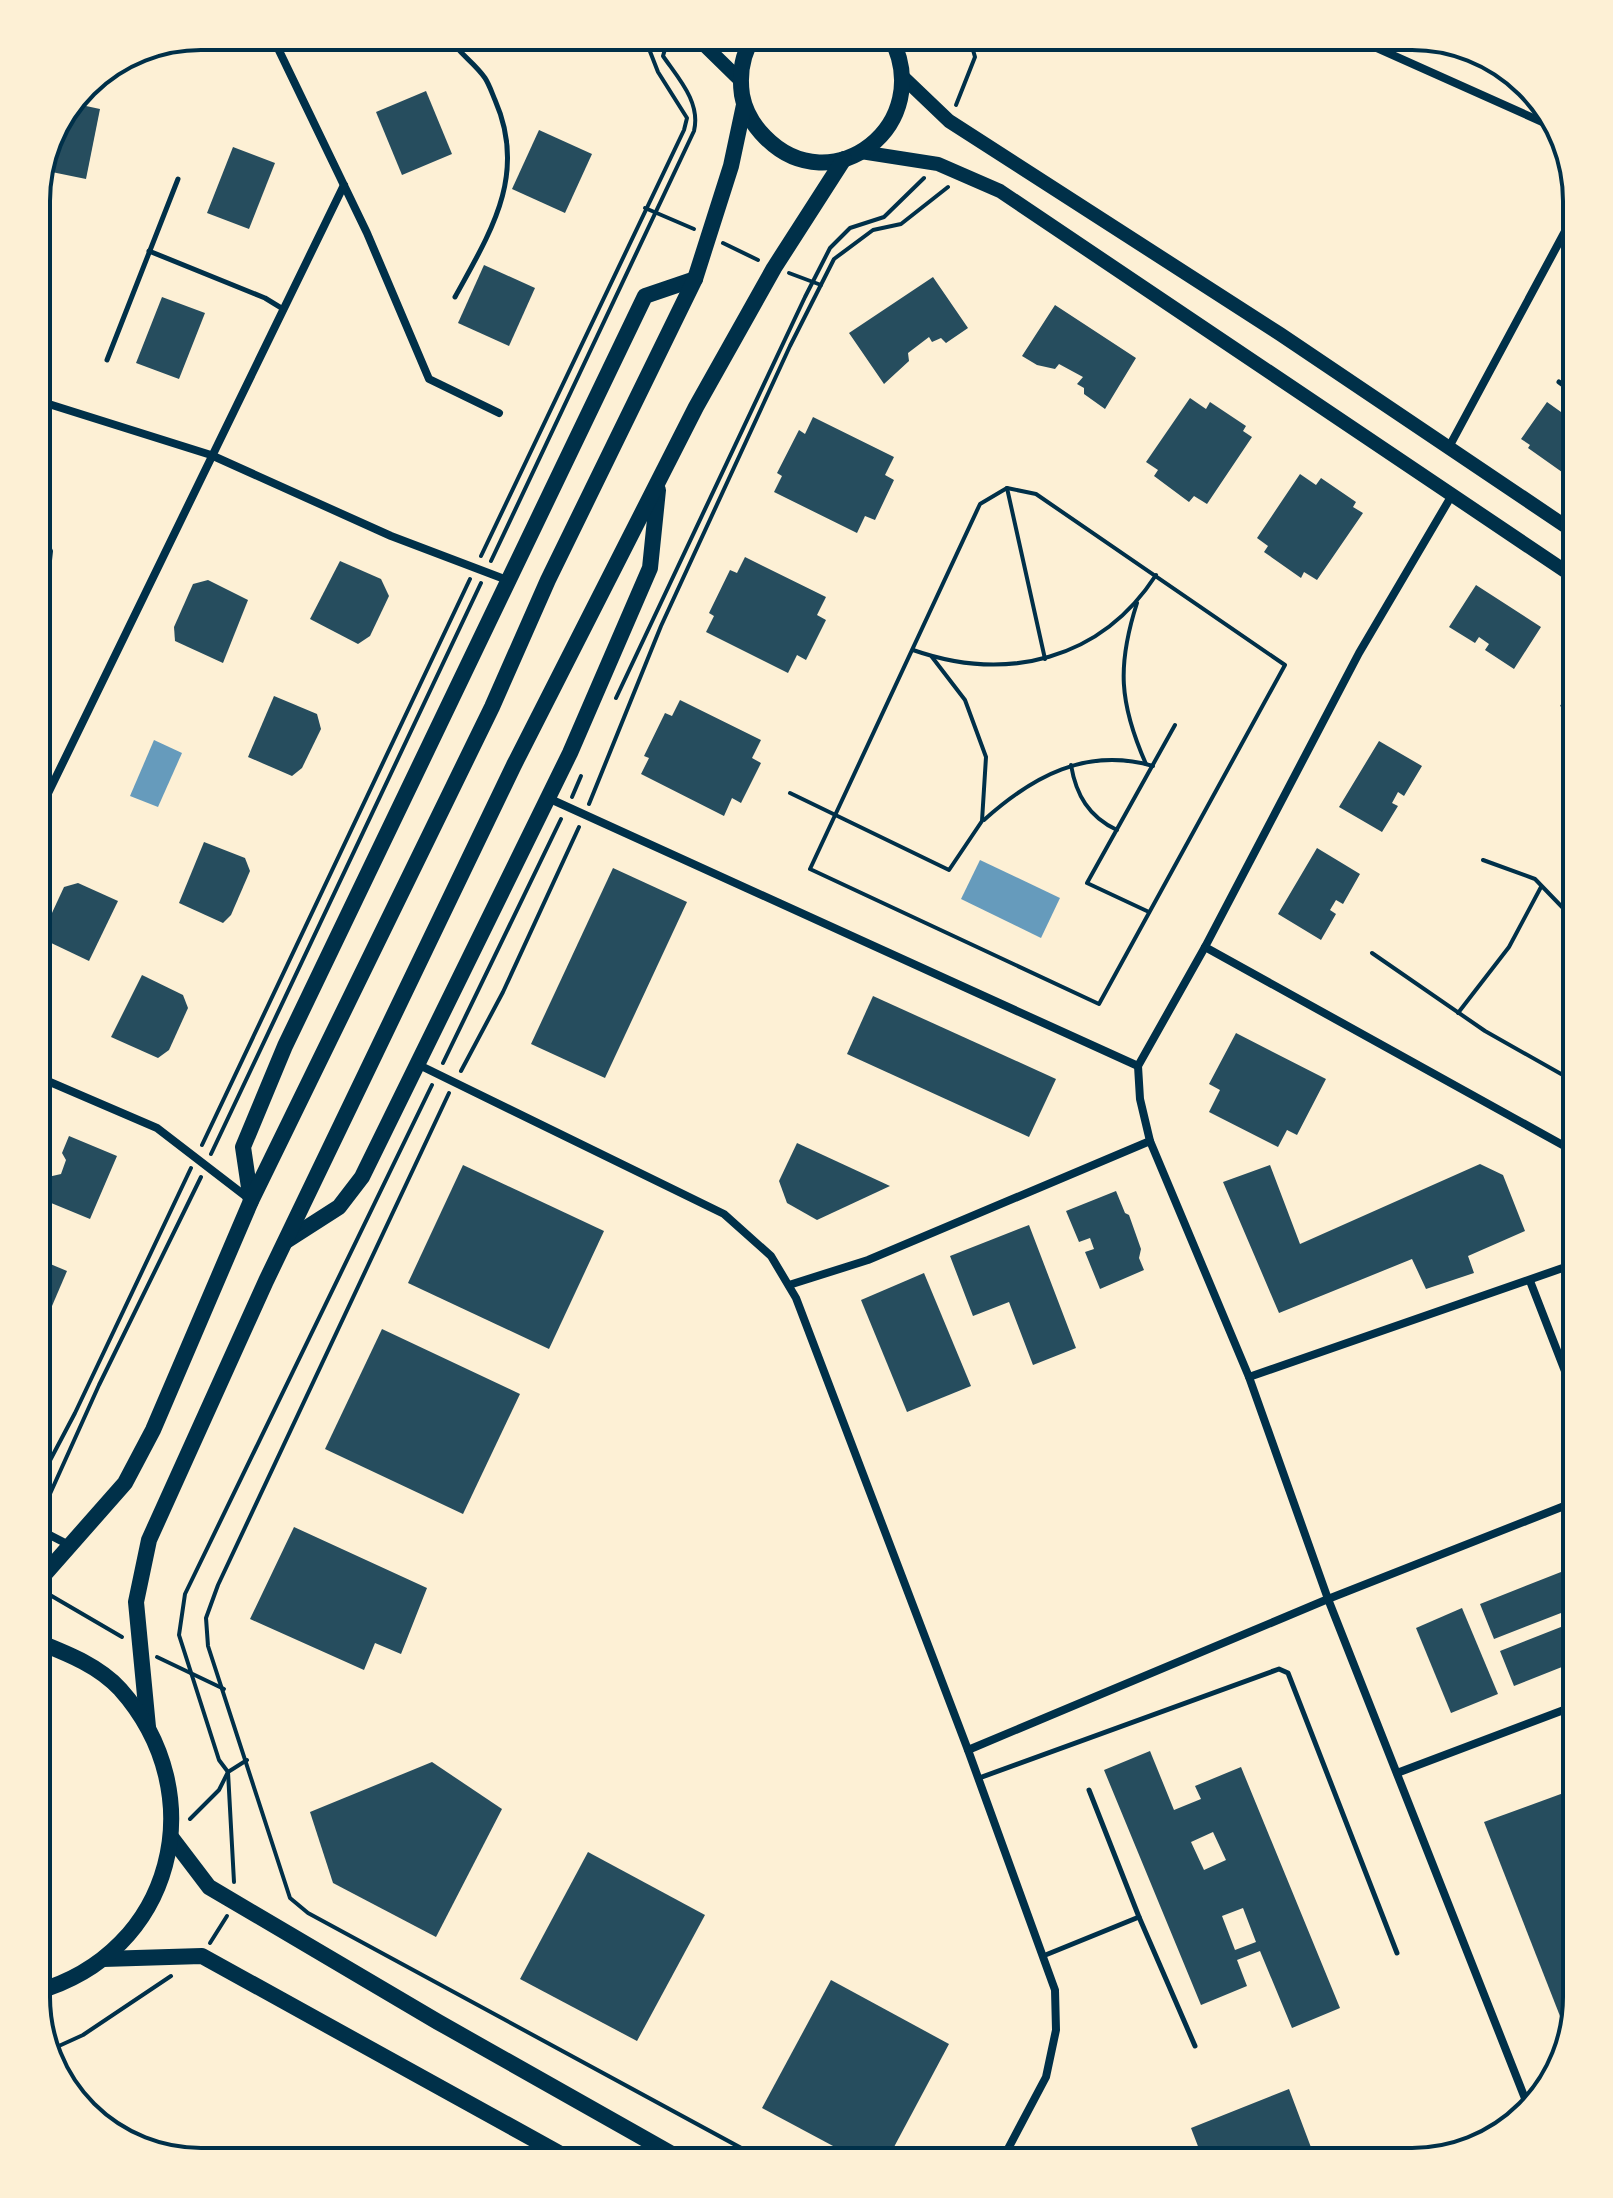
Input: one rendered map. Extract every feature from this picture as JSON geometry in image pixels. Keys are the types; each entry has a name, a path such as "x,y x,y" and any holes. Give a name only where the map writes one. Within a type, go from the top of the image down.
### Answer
{"main road":[{"path":"709,50 740,80"},
{"path":"747,50 740,80 744,105 755,127 773,145 795,157 820,162 844,159 861,152 879,139 893,121 901,101 902,50"},
{"path":"904,78 949,121 1280,334 1563,524"},
{"path":"50,1569 125,1483 153,1430 251,1201 492,707 548,580 695,279 731,166 744,105"},
{"path":"861,152 938,164 1000,191 1563,570"},
{"path":"148,1727 136,1602 149,1540 285,1241 514,765 696,407 774,268 844,159"},
{"path":"251,1201 243,1147 285,1046 507,580 645,296 695,279"},
{"path":"285,1241 339,1207 362,1177 570,753 650,568 659,482"},
{"path":"50,1646 78,1657 118,1687 148,1727 164,1762 172,1799 171,1837 160,1884 136,1925 103,1959 79,1975 50,1986"},
{"path":"171,1837 209,1887 438,2022 661,2148"},
{"path":"103,1959 202,1956 550,2148"}],"street":[{"path":"279,50 367,233 429,379 499,413"},
{"path":"1381,50 1540,121"},
{"path":"50,789 344,185"},
{"path":"1449,447 1563,235"},
{"path":"50,404 211,455 391,536 507,580"},
{"path":"1452,495 1359,653 1205,947 1138,1066 1140,1099 1150,1141 1249,1377 1328,1599 1525,2097"},
{"path":"548,798 1138,1066"},
{"path":"1205,947 1563,1145"},
{"path":"416,1064 724,1214 771,1256 789,1285 968,1750 1055,1990 1056,2030 1046,2077 1008,2148"},
{"path":"50,1082 157,1128 251,1201"},
{"path":"789,1285 868,1260 1150,1141"},
{"path":"1249,1377 1563,1268"},
{"path":"1530,1281 1563,1366"},
{"path":"968,1750 1328,1599 1563,1507"},
{"path":"50,1534 71,1547"},
{"path":"1397,1773 1563,1710"}],"lane":[{"path":"455,297 493,226 509,166 504,122 485,78 456,50"},
{"path":"107,360 178,179"},
{"path":"149,251 265,298 283,309"},
{"path":"1559,382 1563,385"},
{"path":"978,1778 1279,1669 1288,1673 1397,1953"},
{"path":"1089,1790 1195,2046"},
{"path":"1042,1956 1139,1917"}],"path":[{"path":"50,1460 684,130 687,118 658,72 649,50"},
{"path":"50,1495 99,1385 206,1166 694,131 697,119 695,108 663,56 665,50"},
{"path":"949,121 975,57 973,50"},
{"path":"615,700 830,248 850,228 884,217 938,164"},
{"path":"741,2148 308,1913 290,1898 208,1646 206,1618 218,1585 454,1083 503,992 585,814 661,626 790,346 834,259 873,230 901,224 964,174"},
{"path":"645,208 774,268 821,285"},
{"path":"1007,488 1045,659"},
{"path":"1007,488 1036,494 1285,665 1099,1004 810,869 980,504 1007,488"},
{"path":"913,650 958,663 1022,664 1045,659 1087,641 1117,621 1138,601 1156,575"},
{"path":"1138,601 1124,651 1123,673 1130,720 1146,764"},
{"path":"932,657 965,700 986,757 982,821"},
{"path":"1149,912 1087,883 1175,725"},
{"path":"790,793 949,870 982,821 1027,785 1071,765 1126,761 1153,766"},
{"path":"1071,765 1075,785 1084,803 1094,816 1117,830"},
{"path":"202,1956 236,1902 228,1772 219,1760 179,1635 185,1594 377,1203 585,767"},
{"path":"1483,860 1535,879 1563,908"},
{"path":"1458,1013 1509,947 1541,887"},
{"path":"1372,953 1485,1031 1563,1075"},
{"path":"171,1837 219,1790 228,1772 247,1760"},
{"path":"59,2046 83,2035 175,1974"}],"water":[{"path":"154,740 182,753 158,807 130,796"},
{"path":"980,860 1060,898 1041,938 961,899"}],"building":[{"path":"426,91 452,154 402,175 376,112"},
{"path":"85,106 100,109 86,179 53,172 70,126"},
{"path":"539,130 592,154 565,213 512,189"},
{"path":"233,147 275,163 249,229 207,213"},
{"path":"484,265 535,288 509,346 458,323"},
{"path":"933,277 968,328 946,343 941,338 932,342 929,337 908,353 909,361 884,384 849,333"},
{"path":"162,297 205,313 179,379 136,363"},
{"path":"1055,305 1136,358 1105,409 1084,394 1084,388 1077,384 1083,377 1059,364 1055,369 1037,365 1022,356"},
{"path":"1190,398 1206,409 1210,402 1246,426 1243,431 1252,437 1207,504 1194,496 1189,502 1154,476 1158,470 1146,462"},
{"path":"1547,402 1563,413 1563,473 1528,448 1530,445 1521,439"},
{"path":"813,417 894,457 885,475 894,480 875,520 865,516 857,533 774,492 782,476 777,473 799,430 805,434"},
{"path":"1300,474 1316,485 1321,478 1356,502 1353,507 1363,513 1317,580 1304,572 1301,578 1264,552 1268,546 1257,538"},
{"path":"745,557 826,597 817,615 826,620 806,660 797,655 788,673 706,632 714,616 709,613 730,570 737,573"},
{"path":"340,561 381,579 389,596 370,636 358,644 310,619"},
{"path":"208,580 248,600 223,663 175,641 174,627 193,584"},
{"path":"1476,585 1541,627 1514,669 1485,650 1489,644 1479,637 1475,643 1449,627"},
{"path":"274,696 317,714 321,729 302,768 292,776 248,757"},
{"path":"680,700 761,740 752,758 761,763 741,803 732,798 724,816 641,774 649,758 644,756 665,713 672,716"},
{"path":"1379,741 1422,766 1404,796 1398,792 1392,803 1398,806 1382,832 1339,807"},
{"path":"204,842 245,858 250,871 231,915 223,923 179,903"},
{"path":"1317,848 1360,874 1343,904 1336,900 1330,910 1336,914 1321,940 1278,914"},
{"path":"613,868 687,902 605,1078 531,1044"},
{"path":"78,883 118,901 89,961 50,942 50,917 64,887"},
{"path":"142,975 183,995 188,1008 169,1050 158,1058 111,1037"},
{"path":"873,996 1056,1079 1029,1137 847,1054"},
{"path":"1236,1033 1326,1079 1297,1135 1287,1130 1278,1147 1209,1112 1220,1090 1209,1084"},
{"path":"69,1136 117,1156 90,1219 50,1203 50,1177 61,1174 66,1160 62,1153"},
{"path":"797,1143 890,1186 817,1220 787,1203 779,1181"},
{"path":"1480,1164 1503,1175 1525,1231 1468,1256 1474,1273 1426,1289 1412,1259 1279,1313 1223,1182 1270,1165 1300,1244"},
{"path":"463,1165 604,1231 549,1349 408,1283"},
{"path":"1116,1191 1125,1213 1129,1215 1141,1249 1139,1258 1144,1270 1100,1289 1085,1252 1094,1249 1090,1238 1079,1242 1066,1211"},
{"path":"1029,1225 1076,1348 1033,1365 1009,1302 973,1316 950,1256"},
{"path":"50,1264 67,1271 50,1311"},
{"path":"924,1273 971,1386 907,1412 861,1300"},
{"path":"382,1329 520,1394 463,1514 325,1449"},
{"path":"294,1527 427,1588 401,1654 375,1643 364,1670 250,1619"},
{"path":"1561,1572 1563,1618 1561,1613 1494,1639 1480,1604"},
{"path":"1462,1608 1498,1694 1451,1713 1416,1628"},
{"path":"1563,1626 1563,1667 1514,1686 1500,1651"},
{"path":"1150,1751 1174,1810 1201,1799 1195,1786 1241,1767 1340,2008 1292,2028 1260,1951 1237,1960 1247,1986 1201,2005 1104,1770","holes":["1213,1832 1226,1860 1204,1870 1191,1842","1243,1908 1256,1942 1235,1950 1222,1916"]},
{"path":"432,1762 502,1809 436,1937 333,1883 310,1812"},
{"path":"1563,1793 1561,2019 1484,1822"},
{"path":"588,1852 705,1915 637,2041 520,1979"},
{"path":"831,1980 949,2044 893,2148 837,2148 762,2108"},
{"path":"1289,2089 1311,2148 1199,2148 1191,2128"}]}
